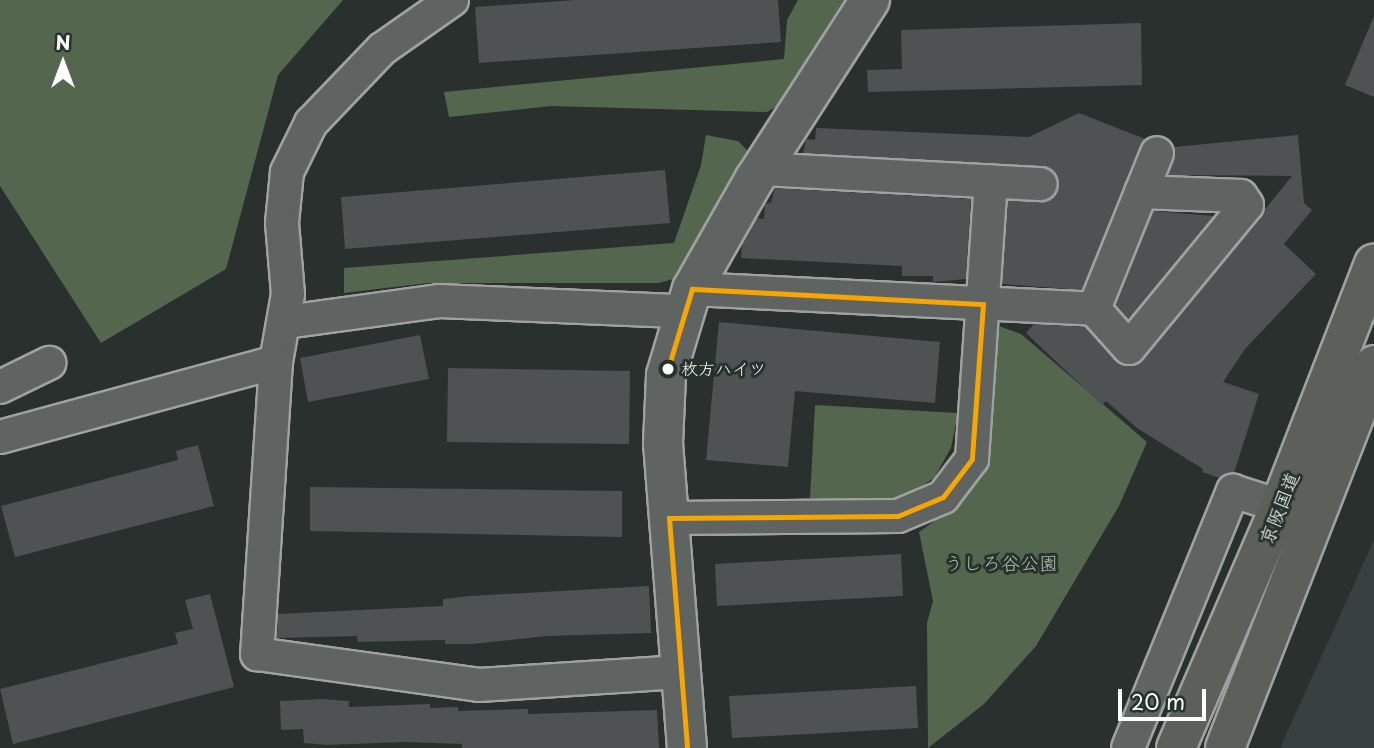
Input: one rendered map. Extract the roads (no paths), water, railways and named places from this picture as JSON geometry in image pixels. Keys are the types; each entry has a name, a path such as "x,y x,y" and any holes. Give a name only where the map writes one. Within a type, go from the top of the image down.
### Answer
{"highway":[{"name":"京阪国道","path":"1176,748 1280,506 1374,264"},
{"name":"京阪国道","path":"1225,748 1374,365"}],"street":[{"path":"452,0 382,49 311,123 287,172 282,223 286,321 276,362 257,654 479,685 681,672"},
{"path":"687,748 663,444 666,375 687,300 761,169 870,0"},
{"path":"1094,309 1157,153"},
{"path":"761,169 1041,184"},
{"path":"669,518 898,516 943,497 972,458 990,181"},
{"path":"286,321 439,301 687,300 983,304 1094,309 1129,348 1247,205 1241,196 1141,192"},
{"path":"0,437 276,362"},
{"path":"0,387 48,363"},
{"path":"1128,748 1233,491 1280,506"}],"place":[{"name":"枚方ハイツ","path":"668,369"}],"park label":[{"name":"うしろ谷公園","path":"1001,563"}]}
